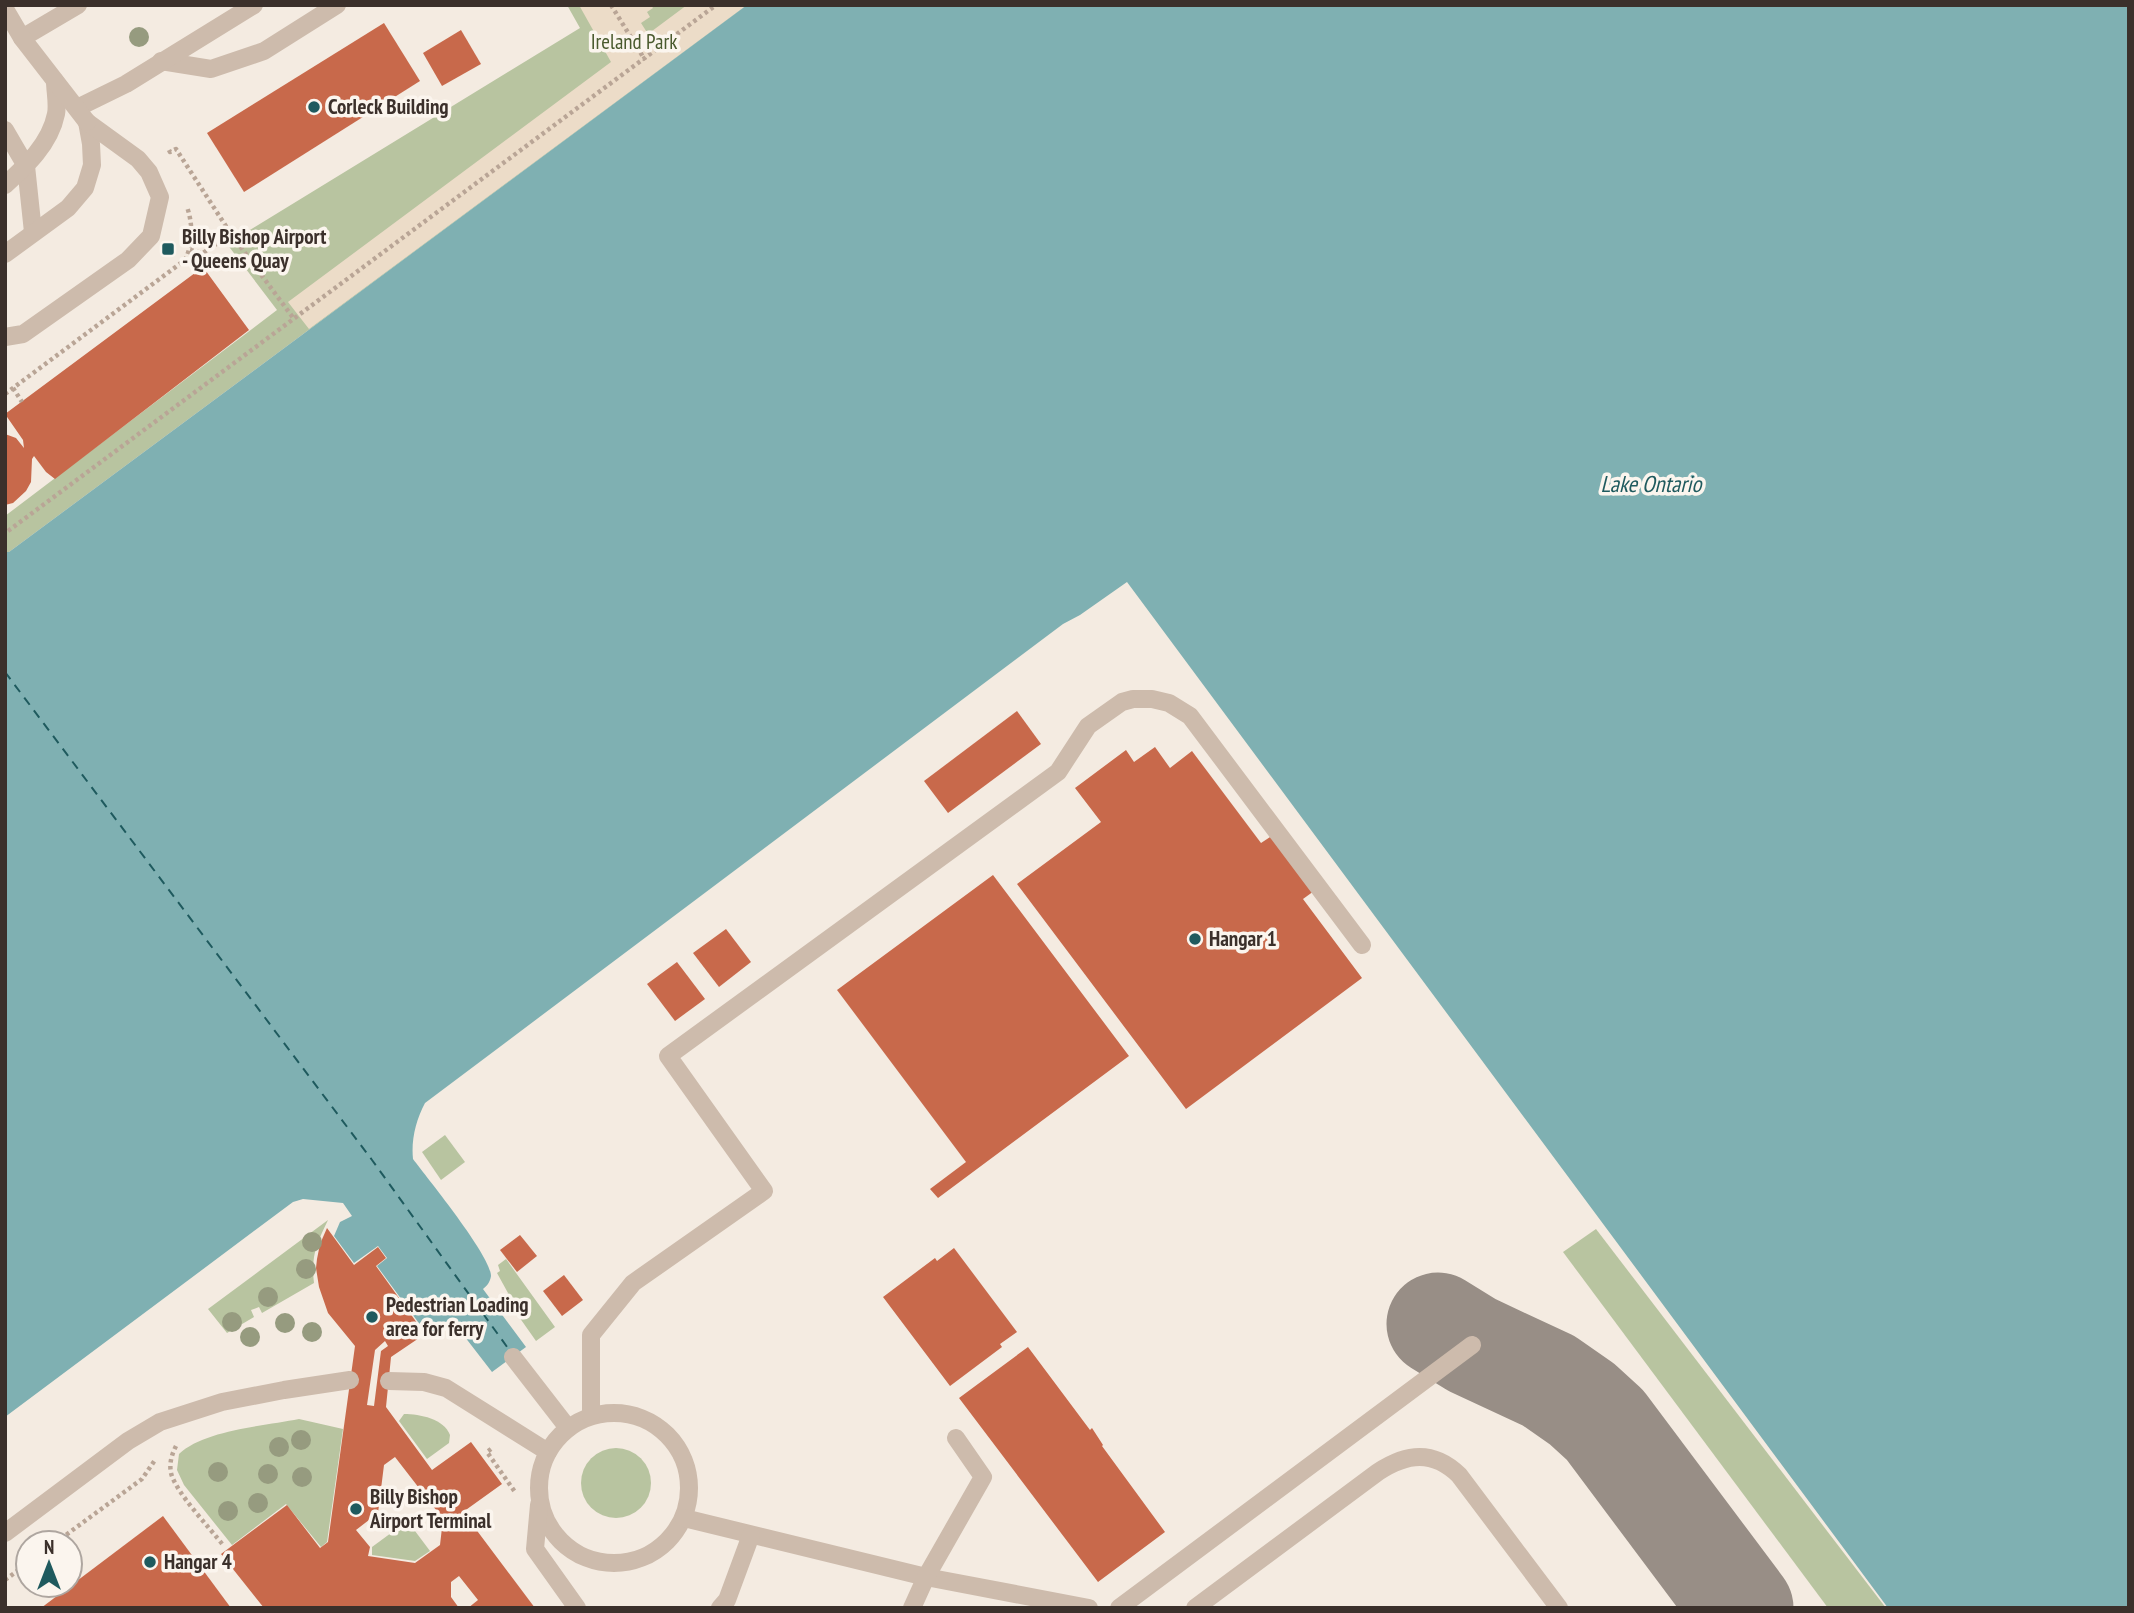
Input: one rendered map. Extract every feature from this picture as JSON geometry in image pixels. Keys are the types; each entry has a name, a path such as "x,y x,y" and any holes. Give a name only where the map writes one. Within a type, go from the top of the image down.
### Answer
{"street":[{"path":"22,38 78,5"},
{"path":"82,115 161,61 254,5"},
{"path":"161,61 211,69 264,51 337,5"},
{"path":"5,9 22,38 82,115 138,159 149,172 160,197 151,236 128,260 23,334 5,337"},
{"path":"5,185 26,166 46,141 56,114 55,81"},
{"path":"5,254 68,208 85,188 92,165 91,144 82,115"},
{"path":"5,130 26,166 33,232"},
{"path":"591,1416 591,1335 633,1283 764,1191 668,1056 1058,772 1088,726 1122,702 1152,699 1170,703 1190,716 1362,945"},
{"path":"1119,1608 1472,1345"},
{"path":"513,1357 568,1428"},
{"path":"5,1533 128,1441 160,1422 222,1402 350,1380"},
{"path":"389,1381 424,1382 446,1388 548,1452"},
{"path":"540,1502 554,1533 569,1549 584,1558 602,1563 637,1560 653,1553 676,1532 684,1518 689,1502 687,1465 679,1449 655,1424 625,1413 591,1416 568,1428 556,1440 541,1468 534,1549 577,1608"},
{"path":"912,1608 926,1577 983,1477 956,1438"},
{"path":"1195,1608 1378,1472 1406,1458 1422,1456 1448,1464 1460,1475 1559,1608"},
{"path":"684,1518 926,1577 1089,1608"},
{"path":"720,1608 727,1600 751,1535"}],"path":[{"path":"611,5 645,60"},
{"path":"8,531 716,5"},
{"path":"167,149 170,152 176,149 231,234 294,319"},
{"path":"190,250 204,253 231,234"},
{"path":"13,388 22,402"},
{"path":"168,1449 186,1438"},
{"path":"481,1444 486,1452"},
{"path":"175,1447 170,1460 171,1473 178,1488 223,1545"},
{"path":"74,1529 142,1479 161,1451"}],"green space":[{"name":"Ireland Park","path":"567,5 747,5 9,552 5,552 5,516 277,310 227,244 580,28"},
{"path":"445,1135 465,1162 441,1180 422,1152"},
{"path":"328,1220 315,1251 314,1283 262,1313 259,1307 251,1310 254,1317 227,1333 208,1309"},
{"path":"1596,1229 1886,1608 1828,1608 1563,1252"},
{"path":"506,1259 555,1327 536,1341 505,1297 508,1293 497,1273 500,1271 498,1265"},
{"path":"404,1414 424,1416 437,1421 450,1435 449,1443 427,1459 399,1421"},
{"path":"299,1419 343,1429 327,1542 321,1547 286,1504 232,1545 184,1485 177,1470 179,1454 203,1439 219,1434"},
{"path":"616,1448 641,1458 651,1483 641,1508 616,1518 591,1508 581,1483 591,1458"},
{"path":"406,1522 430,1551 415,1561 372,1555 372,1547"}],"shaded area":[{"path":"579,5 651,5 653,8 647,12 650,17 641,23 648,34 687,5 747,5 309,329 288,302 611,62"}],"water":[{"name":"Lake Ontario","path":"747,5 2129,5 2129,1608 1888,1608 1127,582 1063,624 425,1103 415,1130 413,1159 481,1252 491,1276 483,1289 526,1347 492,1372 451,1319 429,1337 377,1266 387,1258 378,1246 354,1263 334,1236 340,1222 352,1216 343,1203 303,1199 293,1202 5,1417 5,552 9,552"}],"building":[{"name":"Corleck Building","path":"384,23 420,81 244,192 207,133"},
{"path":"461,30 481,64 442,86 423,53"},
{"path":"203,267 249,330 55,479 34,456 31,482 26,491 13,503 5,505 5,434 16,438 24,448 23,440 5,414"},
{"path":"1017,711 1041,744 948,813 924,781"},
{"name":"Hangar 1","path":"1155,747 1170,768 1192,751 1261,843 1273,835 1314,891 1303,899 1362,978 1186,1109 1017,884 1101,822 1075,788 1126,750 1134,762"},
{"path":"993,875 1129,1056 938,1198 930,1189 966,1162 837,990"},
{"path":"726,929 751,962 719,987 693,953"},
{"path":"677,962 705,999 675,1021 647,984"},
{"name":"Billy Bishop Airport Terminal","path":"327,1228 354,1265 378,1247 386,1258 376,1266 425,1334 391,1357 386,1407 432,1470 471,1442 502,1484 463,1512 535,1608 468,1608 478,1600 459,1576 451,1582 451,1597 459,1608 264,1608 221,1554 287,1505 320,1548 328,1542 355,1346 328,1313 319,1287 316,1268 320,1244","holes":["385,1341 388,1346 381,1351 374,1406 367,1405 375,1350","395,1457 443,1519 440,1545 415,1563 368,1556 370,1547 356,1530 378,1513 384,1465"]},
{"path":"520,1235 537,1256 517,1272 500,1250"},
{"path":"954,1248 1017,1332 1000,1344 1002,1347 950,1386 883,1297 935,1258 937,1261"},
{"path":"564,1275 583,1300 562,1316 543,1291"},
{"path":"1028,1347 1090,1430 1092,1428 1102,1446 1165,1532 1098,1582 959,1398"},
{"name":"Hangar 4","path":"163,1516 231,1608 41,1608 53,1599 84,1599 84,1576"}],"ferry route":[{"path":"5,672 372,1160 510,1351"}],"taxiway":[{"path":"1438,1324 1472,1345 1549,1381 1582,1404 1605,1425 1742,1608"}],"place":[{"name":"Corleck Building","path":"314,107"},
{"name":"Billy Bishop Airport - Queens Quay","path":"168,249"},
{"name":"Hangar 1","path":"1195,939"},
{"name":"Pedestrian Loading area for ferry","path":"372,1317"},
{"name":"Billy Bishop Airport Terminal","path":"356,1509"},
{"name":"Hangar 4","path":"150,1562"}]}
